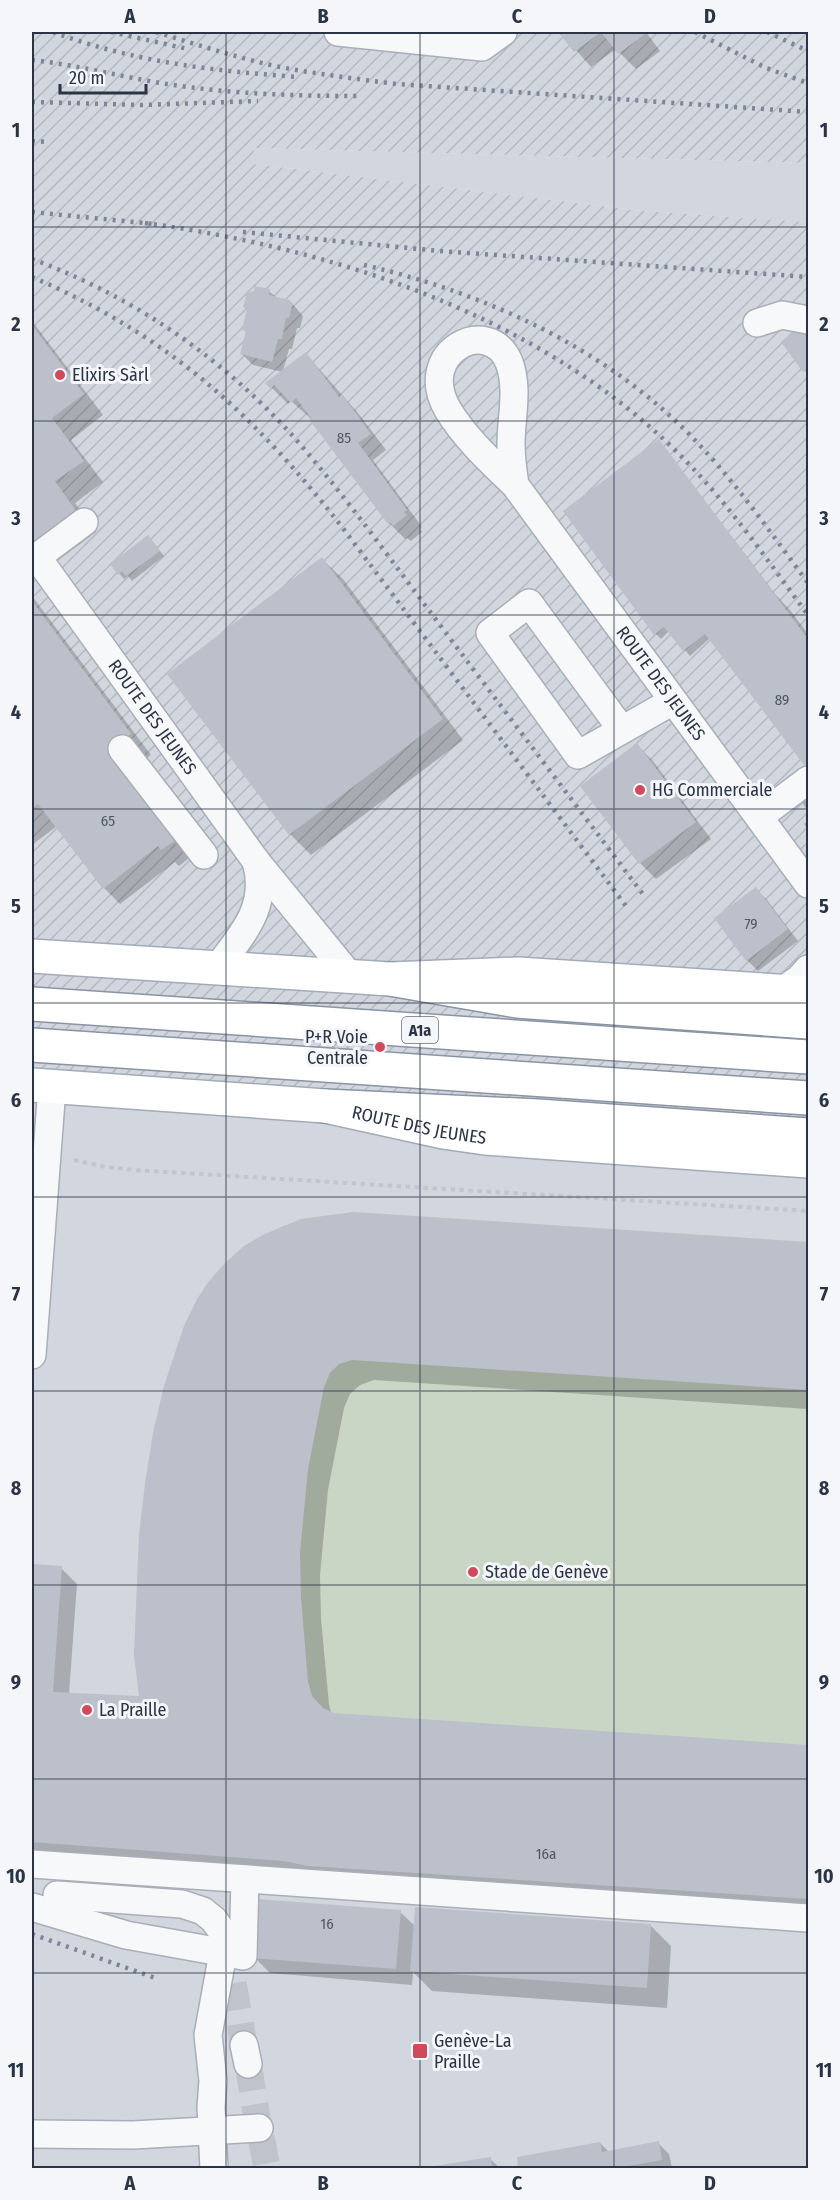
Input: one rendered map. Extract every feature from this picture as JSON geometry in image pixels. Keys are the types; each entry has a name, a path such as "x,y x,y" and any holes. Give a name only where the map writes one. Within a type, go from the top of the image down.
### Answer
{"main road":[{"path":"32,956 390,979 517,1001 808,1022"},
{"path":"390,979 518,974 795,992"},
{"name":"A1a","path":"32,1004 808,1057"},
{"path":"32,1045 808,1098"},
{"name":"ROUTE DES JEUNES","path":"42,1086 325,1106 443,1132 484,1138 808,1161"},
{"path":"325,1106 538,1116 808,1135"}],"street":[{"path":"338,32 482,47 503,32"},
{"path":"757,323 782,315 808,320"},
{"name":"ROUTE DES JEUNES","path":"515,485 511,445 515,391 510,365 498,347 476,340 467,342 449,352 441,367 440,409 515,485 808,884"},
{"name":"ROUTE DES JEUNES","path":"84,522 37,557 256,861 350,976"},
{"path":"622,730 529,603 490,633 578,755 674,701"},
{"path":"122,749 204,855"},
{"path":"759,817 808,780"},
{"path":"218,967 253,918 261,878 256,861"},
{"path":"795,992 799,979 808,969"},
{"path":"32,1355 48,1150 42,1086"},
{"path":"32,1864 808,1918"},
{"path":"48,1906 59,1866"},
{"path":"48,1906 126,1935 222,1942 243,1956 245,1879"},
{"path":"48,1906 182,1904 203,1911 214,1920 222,1942 208,2035 213,2081 214,2169"},
{"path":"32,2134 133,2135 259,2128"}],"path":[{"path":"48,1150 82,1162 133,1170 808,1211"}],"shaded area":[{"path":"32,32 808,32 808,163 254,148 253,164 642,211 808,222 808,1171 352,1125 32,1102"},
{"path":"253,148 808,163 808,222 642,211 253,164"},
{"path":"32,1102 352,1125 808,1171 808,2168 32,2168"}],"green space":[{"name":"Stade de Genève","path":"353,1212 808,1242 808,1899 308,1866 283,1861 139,1696 134,1655 139,1535 145,1484 153,1433 164,1386 184,1326 244,1246 263,1235 301,1219"}],"building":[{"path":"558,32 601,32 574,52"},
{"path":"601,32 644,32 645,34 618,54"},
{"path":"255,286 270,289 269,295 290,300 290,303 293,303 289,318 286,318 282,339 278,339 272,362 240,354 246,331 242,330 247,308 243,307 247,293 254,291"},
{"path":"32,325 84,394 52,418 84,461 55,481 76,511 32,544"},
{"path":"800,327 808,338 808,368 803,372 781,342"},
{"path":"306,352 339,397 342,394 371,434 358,443 407,510 404,512 407,515 393,526 390,522 388,524 309,419 311,418 296,398 291,403 274,385 271,389 265,383"},
{"path":"659,439 808,639 808,762 804,765 705,634 683,651 664,627 654,635 563,511"},
{"path":"148,535 160,551 126,576 122,571 118,575 110,564"},
{"path":"322,557 443,719 289,835 167,674"},
{"path":"32,601 131,734 112,748 179,838 161,850 158,846 103,889 38,804 32,809"},
{"path":"637,743 696,822 639,864 580,786"},
{"path":"756,887 788,929 746,961 714,918"},
{"path":"353,1212 808,1242 808,1390 352,1360 339,1364 330,1373 324,1387 308,1469 300,1553 308,1682 312,1696 323,1708 334,1713 808,1745 808,1899 308,1866 283,1861 32,1842 32,1564 62,1566 53,1692 139,1696 134,1655 139,1535 145,1484 153,1433 164,1386 184,1326 209,1281 244,1246 263,1235 301,1219"},
{"path":"257,1899 401,1910 396,1969 252,1958"},
{"path":"415,1907 651,1924 647,1988 410,1971"},
{"path":"659,2141 662,2160 617,2168 518,2168 517,2157 600,2142 602,2152"},
{"path":"491,2157 492,2168 428,2168 428,2167"}],"tunnel":[{"path":"226,1943 244,2045"},
{"path":"248,2064 257,2118"},
{"path":"261,2137 267,2168"}],"railway":[{"path":"53,32 114,51 174,64 299,77"},
{"path":"111,32 188,49"},
{"path":"156,32 275,66 397,84 808,112"},
{"path":"695,32 766,68 808,83"},
{"path":"767,32 808,51"},
{"path":"32,60 167,84 215,90 287,95 360,96"},
{"path":"32,102 142,105 258,101"},
{"path":"32,141 48,142"},
{"path":"32,212 154,224"},
{"path":"145,223 217,235 290,251 362,271 433,297 501,328 566,365 626,407 699,474 732,513 808,615"},
{"path":"243,232 440,251 808,277"},
{"path":"32,259 105,291 172,331 235,379 292,435 366,527 645,897"},
{"path":"364,265 407,276 493,306 574,346 612,370 648,397 700,445 748,502 808,583"},
{"path":"32,277 125,324 166,351 240,413 275,448 342,527 629,910"},
{"path":"32,1934 155,1978"}],"place":[{"name":"Elixirs Sàrl","path":"60,375"},
{"name":"HG Commerciale","path":"640,790"},
{"name":"P+R Voie Centrale","path":"380,1047"},
{"name":"Stade de Genève","path":"473,1572"},
{"name":"La Praille","path":"87,1710"},
{"name":"Genève-La Praille","path":"420,2051"}]}
